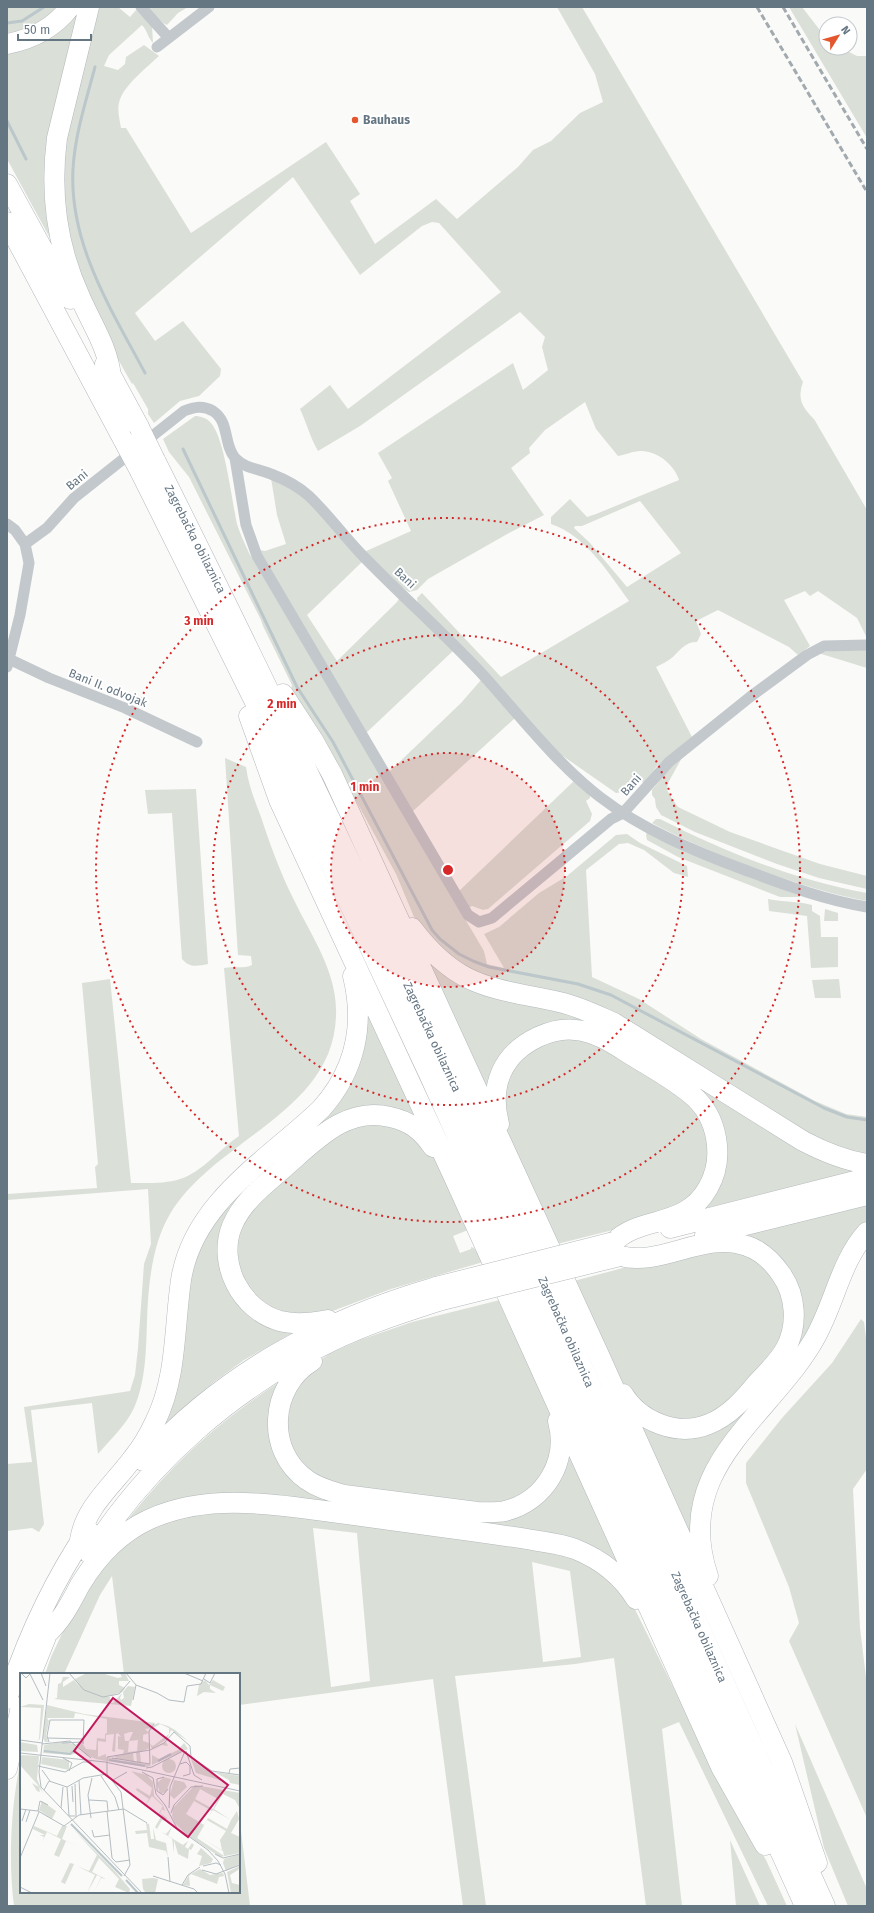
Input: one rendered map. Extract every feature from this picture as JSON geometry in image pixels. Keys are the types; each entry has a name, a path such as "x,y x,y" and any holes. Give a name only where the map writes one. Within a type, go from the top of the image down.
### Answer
{"highway":[{"path":"7,44 42,33 59,20 70,7"},
{"path":"90,7 57,138 54,157 55,199 59,230 73,279 104,345 111,376"},
{"name":"Zagrebačka obilaznica","path":"7,184 139,427 148,466 212,614 256,704 430,1074 805,1906"},
{"name":"Zagrebačka obilaznica","path":"7,222 124,441 148,466 218,585 442,1059 825,1906"},
{"path":"7,244 52,320 75,347"},
{"path":"218,585 241,612 288,703 320,751 380,877 599,1355 782,1762 816,1860 836,1906"},
{"path":"212,614 213,634 216,646 253,725 279,800 453,1175 726,1778 772,1857 794,1906"},
{"path":"380,877 410,926 420,939 441,961 454,971 474,982 499,990 561,1002 583,1009 614,1023 803,1141 848,1161 867,1164"},
{"path":"80,1540 82,1527 86,1519 139,1451 162,1407 173,1363 184,1269 193,1244 206,1219 232,1187 321,1109 336,1089 350,1065 358,1034 358,998 354,977 347,958 322,905 321,889"},
{"path":"518,1181 518,1168 500,1126 496,1105 496,1091 504,1066 522,1046 547,1033 562,1029 578,1030 596,1035 650,1067 691,1094 704,1108 714,1128 718,1148 717,1161 709,1187 703,1196 690,1209 673,1218 628,1231 617,1249"},
{"path":"359,1321 293,1323 270,1317 254,1307 240,1292 228,1257 229,1237 240,1210 256,1192 323,1134 341,1122 362,1115 386,1116 412,1124 428,1140 453,1175"},
{"path":"7,1699 30,1634 40,1611 80,1540 125,1480 162,1440 199,1407 257,1364 304,1337 359,1321 439,1294 617,1249 867,1178"},
{"path":"617,1249 867,1195"},
{"path":"725,1638 721,1613 704,1564 701,1546 701,1519 704,1499 709,1482 734,1440 795,1368 813,1342 850,1258 860,1239 867,1232"},
{"path":"599,1355 606,1364 626,1400 638,1413 657,1424 675,1428 689,1428 709,1424 727,1414 777,1362 786,1348 792,1332 794,1316 792,1295 785,1279 770,1259 762,1253 747,1246 725,1242 700,1244 643,1258 617,1249"},
{"path":"359,1321 346,1342 322,1354 302,1368 287,1385 279,1402 278,1425 280,1438 289,1460 306,1479 315,1485 337,1493 477,1512 503,1511 524,1504 544,1487 551,1477 557,1466 561,1447 560,1430 544,1377"},
{"path":"32,1673 46,1635 61,1603 100,1538 136,1492 175,1450 215,1415 270,1375 332,1341 359,1321"},
{"path":"46,1635 64,1616 81,1584 100,1556 122,1536 137,1525 166,1512 196,1505 233,1503 266,1504 512,1536 567,1547 594,1558 620,1578 636,1598 652,1629 677,1687 683,1697 695,1710"},
{"path":"7,1769 20,1712"}],"street":[{"path":"141,7 168,37"},
{"path":"156,46 205,8"},
{"name":"Bani","path":"26,544 43,532 74,498 184,411 195,407 205,407 214,412 224,425 235,458 245,465 291,483 309,497 363,556 453,643 552,751 594,792 624,813 669,762 726,715 807,655 824,646 867,645"},
{"path":"235,458 246,525 258,556 468,915 479,922 492,918 610,819 624,813 686,847 713,858 810,894 867,907"},
{"path":"7,524 15,530 26,544 29,563 20,615 8,663"},
{"name":"Bani II. odvojak","path":"8,663 125,708 197,742"}],"shaded area":[{"path":"7,7 66,7 61,14 7,39"},
{"path":"80,7 54,109 48,140 51,240 7,159 7,51"},
{"path":"93,7 118,7 130,17 136,10 152,26 153,43 142,25 109,55 104,66 118,70 125,64 126,57 144,45 159,56 135,78 121,97 118,109 121,128 126,128 191,233 326,142 360,194 350,201 375,244 436,199 457,219 518,167 533,150 551,141 580,113 603,102 595,74 557,7 582,7 803,382 800,393 806,411 814,419 867,510 867,638 857,618 818,591 810,596 805,591 784,600 810,646 798,655 789,647 718,610 696,621 701,634 697,642 689,643 673,657 656,667 692,737 657,766 644,783 640,780 627,791 616,793 560,754 418,605 417,598 422,593 501,677 629,601 613,578 586,546 564,530 551,524 551,517 570,499 587,517 679,480 677,474 669,464 658,456 646,451 637,451 618,456 596,429 585,402 545,430 529,448 530,453 511,468 544,515 428,579 417,590 409,592 398,585 364,552 411,531 388,481 392,478 378,453 513,363 523,390 548,370 542,347 545,337 520,312 360,426 318,451 300,409 330,385 348,409 501,292 439,223 432,222 422,226 360,275 293,177 135,313 155,341 183,321 221,369 220,376 199,396 180,401 154,423 148,414 148,409 115,354 70,256 58,169","holes":["640,501 681,553 627,587 590,543 574,528 575,526 582,526"]},
{"path":"147,7 188,7 178,13 167,25"},
{"path":"789,7 802,7 818,28 818,56"},
{"path":"818,56 867,56 867,138"},
{"path":"195,416 208,420 216,431 224,456 237,524 249,553 484,951 487,964 504,968 484,934 499,927 539,893 567,876 616,835 627,834 640,843 687,866 688,877 674,873 644,850 628,843 619,844 586,870 592,977 639,999 701,1039 815,1101 846,1114 867,1117 867,1155 861,1155 803,1133 669,1047 460,967 428,938 414,917 396,874 336,764 291,689 292,685 261,620 189,477 169,452 163,439"},
{"path":"271,478 285,485 310,503 363,561 307,615 337,661 397,602 400,597 454,650 366,733 259,550 265,551 286,544 277,515"},
{"path":"867,649 867,668 815,652"},
{"path":"481,680 515,718 412,812 389,772 461,703"},
{"path":"684,754 668,783 667,790 678,807 730,832 820,864 867,876 867,889 819,878 777,864 695,832 661,815 656,807 652,790 673,764"},
{"path":"225,758 246,767 252,792 280,868 328,969 333,984 336,1016 330,1049 315,1077 294,1102 214,1165 190,1188 170,1214 159,1238 152,1266 148,1294 145,1365 141,1387 131,1414 118,1432 98,1454 92,1403 31,1410 44,1524 39,1532 32,1528 7,1531 7,1464 32,1462 24,1407 130,1391 135,1375 144,1264 151,1244 148,1189 7,1200 7,1194 97,1188 95,1167 98,1164 82,983 110,979 131,1183 168,1182 188,1176 203,1166 239,1136 224,968 246,967 252,965 251,956 238,955"},
{"path":"575,780 590,794 590,798 586,801 592,814 590,821 488,909 483,910 472,906 469,908 459,891"},
{"path":"196,789 208,964 197,966 188,964 182,959 172,813 148,814 145,790"},
{"path":"656,819 660,819 710,843 761,864 813,881 867,893 867,901 803,885 741,863 685,840 663,829 652,823"},
{"path":"647,832 683,851 800,897 780,897 678,857 647,840"},
{"path":"768,899 812,905 812,911 820,916 821,937 838,937 838,967 811,968 807,916 769,911"},
{"path":"825,909 838,913 838,921 824,921"},
{"path":"421,950 566,1009 862,1169 698,1210 717,1119 612,1037 543,1028 489,1099"},
{"path":"839,979 841,998 815,998 812,980"},
{"path":"363,994 421,1121 379,1109 245,1196 229,1282 299,1329 244,1360 214,1382 158,1431 189,1273 218,1211 319,1119"},
{"path":"585,1037 628,1060 700,1112 713,1160 695,1197 641,1223 557,1244 505,1128 506,1076 539,1041"},
{"path":"360,1121 403,1126 434,1156 468,1230 453,1236 460,1253 471,1249 471,1247 474,1248 483,1262 391,1289 322,1315 284,1317 245,1290 233,1248 249,1207 324,1140"},
{"path":"867,1204 867,1225 818,1319 715,1456 699,1563 634,1417 659,1431 731,1417 799,1311 741,1236"},
{"path":"716,1246 759,1258 787,1296 780,1345 716,1415 669,1422 628,1395 574,1281"},
{"path":"500,1300 548,1406 556,1432 548,1472 509,1505 400,1498 313,1478 287,1446 288,1394 319,1361 329,1354 360,1340 412,1322"},
{"path":"861,1319 864,1322 867,1346 867,1469 853,1489 860,1628 867,1686 867,1818 789,1641 799,1623 789,1587 746,1483 746,1463 782,1418 832,1363"},
{"path":"284,1379 275,1398 303,1483 515,1513 567,1442 629,1579 602,1557 247,1497 120,1530 156,1486 195,1447 237,1412"},
{"path":"233,1508 576,1554 628,1595 727,1792 766,1860 787,1906 768,1906 679,1722 662,1729 682,1906 646,1906 614,1658 575,1664 455,1676 486,1906 463,1906 433,1679 240,1705 240,1673 124,1673 112,1576 100,1595 64,1673 45,1673 51,1657 79,1598 102,1561 165,1518","holes":["313,1528 357,1533 370,1681 331,1687","532,1562 570,1571 581,1657 543,1662"]},
{"path":"795,1724 867,1889 867,1906 848,1906 824,1848"},
{"path":"20,1765 20,1893 240,1893 240,1822 250,1906 14,1906 11,1851 13,1814"},
{"path":"730,1840 760,1906 736,1906"}],"waterway":[{"path":"7,23 22,21 44,7"},
{"path":"95,67 81,118 74,156 74,197 78,224 85,250 106,300 145,373"},
{"path":"7,121 26,159"},
{"path":"183,449 297,687 333,742 432,930 440,939 459,954 489,967 578,984 611,995 824,1108 847,1117 867,1120"}],"railway":[{"path":"757,7 867,192"},
{"path":"783,7 867,149"}],"place":[{"name":"Bauhaus","path":"355,120"}]}
